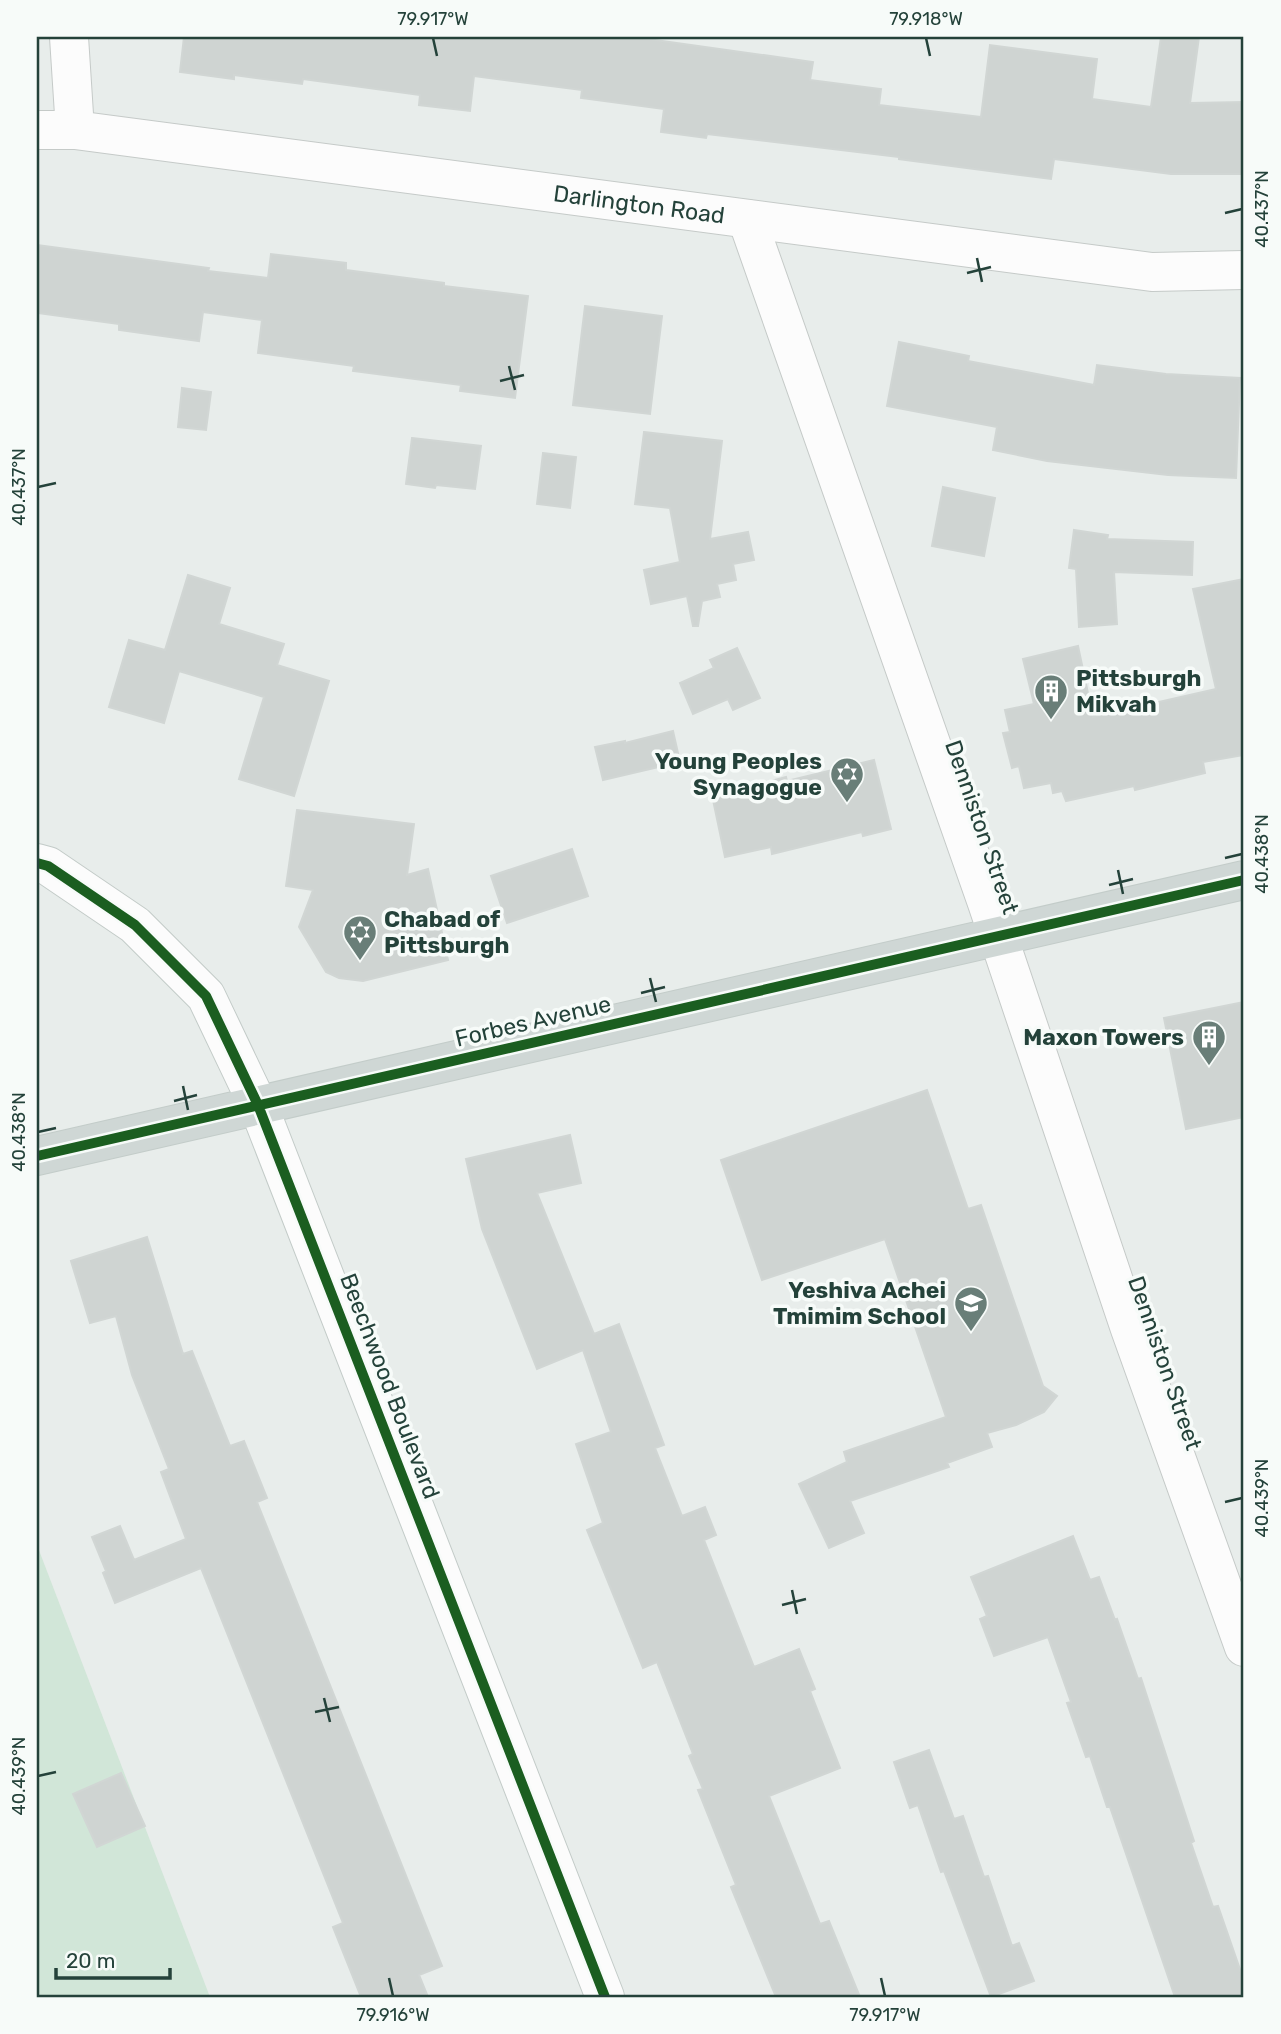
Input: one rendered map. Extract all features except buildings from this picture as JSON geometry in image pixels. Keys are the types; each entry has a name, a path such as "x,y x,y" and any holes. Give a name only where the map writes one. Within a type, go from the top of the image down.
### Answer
{"main road":[{"name":"Forbes Avenue","path":"37,1156 1244,880"}],"street":[{"path":"69,37 75,130"},
{"name":"Darlington Road","path":"37,130 75,130 1152,271 1244,270"},
{"name":"Denniston Street","path":"747,219 998,936 1130,1329 1244,1647"},
{"name":"Beechwood Boulevard","path":"37,863 48,866 135,925 206,996 258,1105 605,1997"}],"green space":[{"path":"37,1545 210,1997 37,1997"}],"cycle path":[{"path":"37,863 48,866 135,925 206,996 258,1105 605,1997"},
{"path":"37,1156 1244,880"}],"place":[{"name":"Pittsburgh Mikvah","path":"1051,721"},
{"name":"Young Peoples Synagogue","path":"847,804"},
{"name":"Chabad of Pittsburgh","path":"360,962"},
{"name":"Maxon Towers","path":"1209,1067"},
{"name":"Yeshiva Achei Tmimim School","path":"971,1333"}]}
